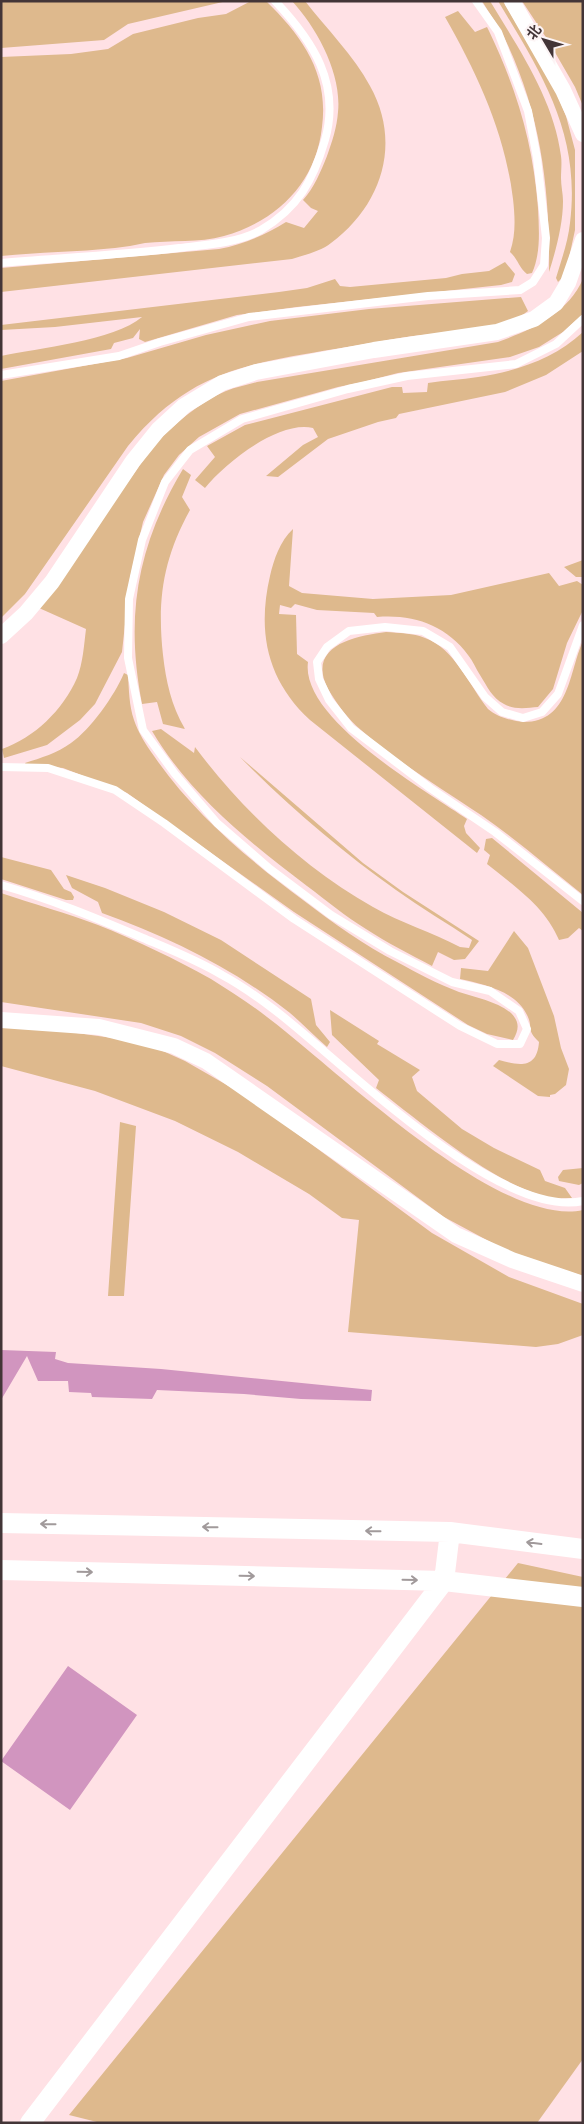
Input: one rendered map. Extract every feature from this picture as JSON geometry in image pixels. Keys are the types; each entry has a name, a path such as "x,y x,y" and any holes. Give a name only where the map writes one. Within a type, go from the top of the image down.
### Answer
{"street":[{"path":"512,1 564,90 583,134"},
{"path":"1,636 26,613 52,582 133,461 158,430 184,406 222,383 256,372 383,349 498,332 534,319 556,303 568,283 583,240"},
{"path":"1,1020 100,1027 174,1046 206,1061 456,1235 512,1260 583,1284"},
{"path":"1,1523 450,1532 583,1549"},
{"path":"30,2123 444,1581 450,1532"},
{"path":"1,1570 444,1581 583,1596"}],"lane":[{"path":"1,263 222,243 260,230 288,209 304,193 319,159 330,121 330,96 320,62 295,23 275,1"},
{"path":"1,375 119,356 160,342 249,317 428,296 520,290 534,282 544,265 546,238 537,158 528,111 498,32 476,1"},
{"path":"1,767 48,768 115,790 164,823 294,919 460,1026 497,1044 520,1044 527,1028 519,1011 490,991 452,982 399,956 331,915 270,869 217,823 175,774 143,730 128,658 129,599 142,540 165,482 190,450 242,419 348,389 407,376 516,364 556,344 583,319"},
{"path":"583,625 558,694 542,712 523,718 502,712 485,697 450,647 423,631 385,627 349,632 327,647 317,662 319,679 329,700 351,728 430,788 495,832 583,901"},
{"path":"1,885 82,912 222,974 272,1008 395,1110 484,1173 526,1194 554,1203 570,1204 583,1201"}],"shaded area":[{"path":"1,1 227,1 128,24 104,40 1,48"},
{"path":"251,1 266,1 291,28 310,58 317,73 321,90 323,108 322,127 318,147 312,166 291,197 261,221 224,236 101,249 1,256 1,57 71,54 108,49 133,34 198,18 226,14"},
{"path":"292,1 305,1 339,42 370,86 380,108 385,129 385,151 382,172 374,192 349,228 323,248 292,259 1,292 1,268 219,249 254,238 286,222 304,228 318,211 311,208 303,200 317,179 329,151 337,123 338,97 332,67 326,52 310,24"},
{"path":"482,1 490,1 523,56 543,95 557,135 561,159 563,210 559,237 549,272 548,211 541,152 535,123 517,66 502,32"},
{"path":"498,1 503,1 554,87 566,116 575,150 575,230 569,258 562,278 558,282 556,278 570,223 572,191 570,161 564,133 555,106 529,54"},
{"path":"522,1 583,1 583,106 575,87 549,42"},
{"path":"458,11 475,32 487,27 508,74 522,117 532,161 538,208 538,249 532,273 527,274 524,272 510,252 515,219 504,151 479,83 445,17"},
{"path":"505,262 515,274 512,282 501,285 237,315 145,342 139,339 140,329 133,338 114,343 111,349 1,369 1,356 95,338 129,325 142,317 55,327 1,330 1,325 279,292 307,288 335,279 340,286 350,287 446,278 489,271"},
{"path":"583,279 583,314 563,332 539,347 510,357 398,373 338,387 240,414 199,437 179,455 164,475 143,522 130,578 122,652 95,704 80,720 47,745 4,758 2,749 25,738 56,712 71,690 81,666 86,629 39,608 154,445 188,414 216,396 257,382 498,342 524,332 548,319 568,302"},
{"path":"521,297 528,311 506,322 492,326 400,338 273,360 221,375 197,387 173,402 151,421 128,446 25,594 1,618 1,381 127,358 206,335 270,321 369,309"},
{"path":"583,332 583,351 546,375 505,392 399,414 396,418 328,439 278,477 266,476 303,445 318,437 313,428 299,427 285,430 269,437 239,456 205,488 195,480 215,457 207,446 245,425 392,387 402,387 403,393 427,392 428,383 472,378 507,371 547,357 560,350"},
{"path":"183,469 191,475 182,497 190,510 174,546 164,580 161,635 168,684 176,711 185,729 163,724 157,702 142,704 135,641 135,611 145,554 167,498"},
{"path":"293,529 289,586 302,593 373,599 451,595 549,573 559,586 577,581 583,585 583,610 567,643 553,689 538,707 529,708 512,707 496,698 470,657 459,645 450,636 428,624 403,617 377,617 374,613 317,610 295,604 291,608 280,605 279,614 296,615 297,654 308,662 311,684 324,706 344,729 369,751 396,772 467,819 464,826 466,833 480,848 477,853 310,720 295,705 284,689 275,672 269,654 266,636 266,597 273,563 281,545"},
{"path":"583,560 582,577 576,577 564,567"},
{"path":"386,632 416,635 436,643 445,650 461,669 488,709 505,718 524,722 539,720 551,714 559,704 566,693 583,641 583,895 481,815 389,753 347,716 328,689 323,674 323,663 328,653 348,640"},
{"path":"124,673 128,675 130,703 134,720 145,743 186,797 223,834 282,884 361,941 435,982 493,1003 511,1013 518,1026 513,1040 487,1034 468,1025 294,912 127,793 63,768 26,765 25,763 60,750 86,730 115,691"},
{"path":"161,729 194,753 195,747 233,793 276,836 347,892 394,918 460,947 469,948 472,940 405,897 355,860 296,810 240,757 363,863 403,892 479,941 465,959 454,960 438,952 432,966 390,944 358,924 285,869 222,816 184,776 167,754 152,731"},
{"path":"492,838 583,913 583,931 579,928 568,938 559,940 546,917 528,897 487,864 490,855 484,850 486,839"},
{"path":"1,857 51,870 64,889 71,892 74,897 73,900 66,900 1,879"},
{"path":"66,875 105,888 164,912 221,940 311,999 316,1025 330,1042 327,1047 290,1013 224,968 152,933 102,913 98,902 72,888"},
{"path":"1,893 98,925 141,943 211,979 260,1012 374,1105 464,1170 508,1195 548,1209 583,1210 583,1276 509,1252 444,1217 267,1086 215,1053 181,1036 141,1023 1,1002"},
{"path":"514,931 528,948 554,1016 561,1048 569,1069 566,1085 555,1094 550,1095 550,1097 538,1096 493,1066 499,1060 514,1064 526,1063 535,1057 538,1051 539,1042 532,1034 529,1020 522,1007 507,994 479,983 460,979 461,968 488,971"},
{"path":"330,1010 379,1041 377,1044 420,1070 412,1077 417,1091 462,1129 494,1148 540,1170 545,1181 565,1188 572,1198 553,1198 532,1192 509,1182 461,1152 414,1118 376,1088 379,1080 332,1035"},
{"path":"1,1025 40,1028 120,1039 154,1047 185,1061 246,1096 432,1233 509,1277 583,1304 583,1335 558,1344 536,1347 348,1332 359,1220 342,1218 309,1194 238,1152 175,1121 95,1091 1,1066"},
{"path":"120,1122 136,1126 124,1296 108,1296"},
{"path":"583,1168 583,1183 579,1185 559,1181 558,1177 563,1170"},
{"path":"518,1563 583,1577 583,2059 537,2123 101,2123 69,2115"}],"building":[{"path":"1,1350 56,1352 55,1359 68,1363 161,1369 372,1390 371,1401 301,1399 157,1390 152,1399 92,1397 91,1393 69,1392 68,1381 38,1381 27,1356 1,1400"},
{"path":"68,1666 137,1715 70,1810 1,1761"}]}
